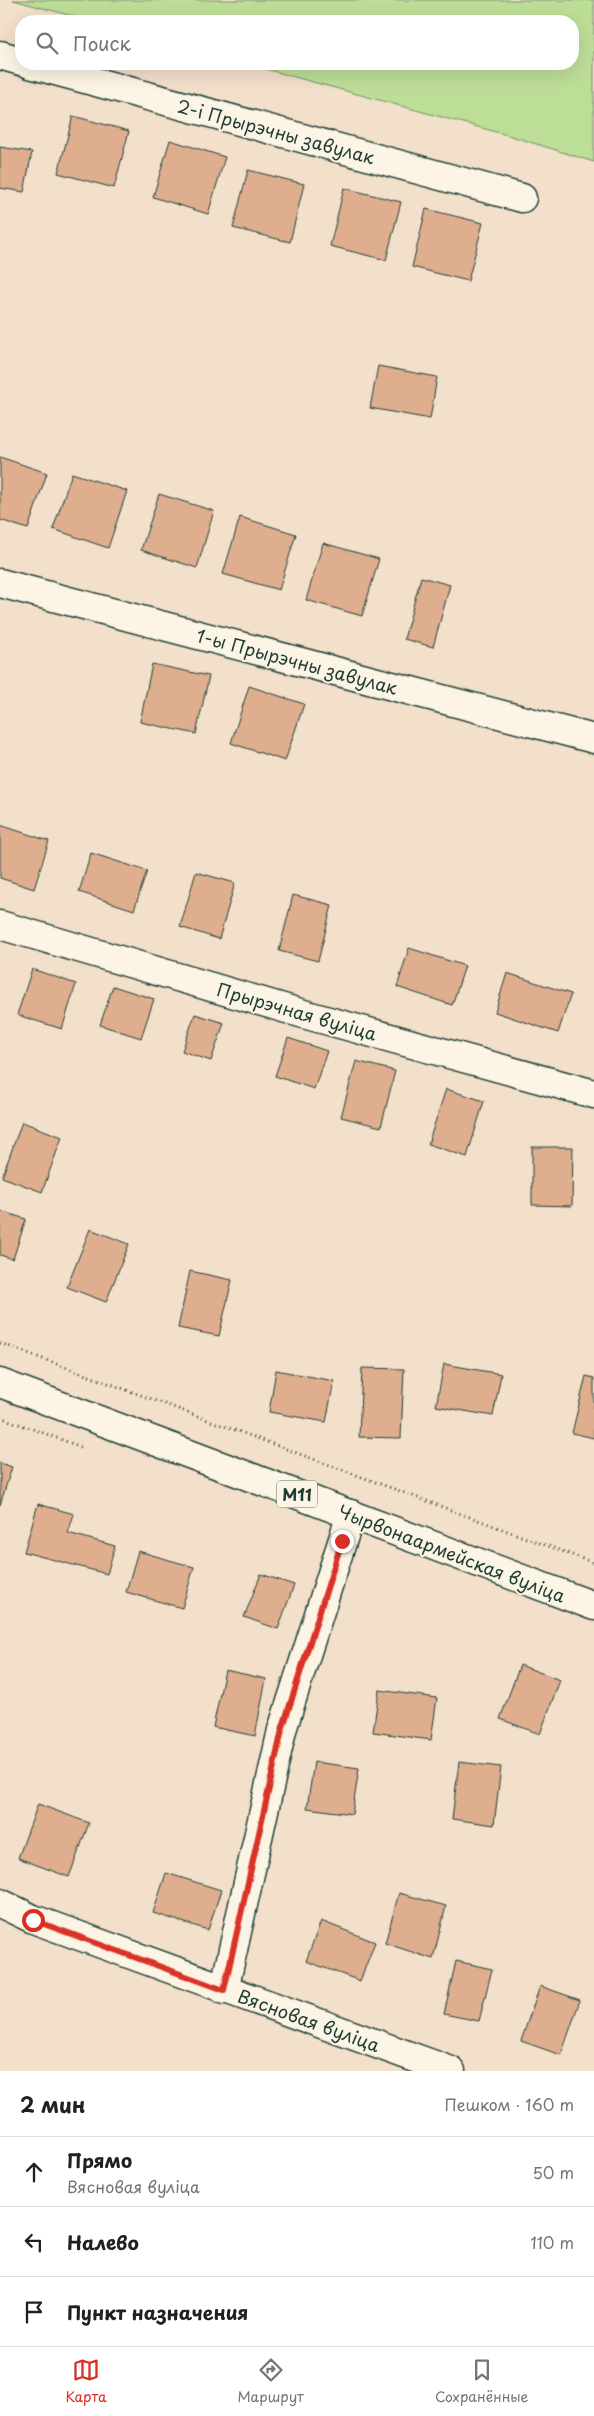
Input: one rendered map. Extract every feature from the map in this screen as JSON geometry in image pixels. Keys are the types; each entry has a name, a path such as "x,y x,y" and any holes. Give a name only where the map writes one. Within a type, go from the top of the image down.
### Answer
{"main road":[{"path":"0,56 15,60"},
{"name":"2-і Прырэчны завулак","path":"52,70 522,198"},
{"name":"1-ы Прырэчны завулак","path":"0,583 594,739"},
{"name":"Прырэчная вуліца","path":"0,925 307,1015 594,1094"},
{"name":"Чырвонаармейская вуліца","path":"0,1383 594,1606"},
{"path":"224,1990 282,1730 351,1514"},
{"name":"Вясновая вуліца","path":"0,1903 33,1920 451,2071"}],"path":[{"path":"0,1343 594,1564"}],"green space":[{"path":"13,0 594,0 594,162 511,136 269,70 579,70 579,15 69,15"}],"building":[{"path":"73,116 129,131 114,188 58,173"},
{"path":"170,140 225,157 208,214 153,197"},
{"path":"0,147 32,152 24,192 0,188"},
{"path":"248,170 304,184 290,242 233,228"},
{"path":"344,188 401,202 386,260 330,246"},
{"path":"426,209 483,223 468,281 412,267"},
{"path":"378,366 437,377 430,419 370,408"},
{"path":"0,457 47,473 28,529 0,520"},
{"path":"72,473 127,491 108,548 53,529"},
{"path":"159,494 214,511 197,568 141,550"},
{"path":"240,517 296,534 279,590 223,574"},
{"path":"323,543 379,559 362,616 306,600"},
{"path":"421,577 450,585 433,647 404,639"},
{"path":"152,664 209,676 196,734 140,722"},
{"path":"249,686 304,704 285,761 231,743"},
{"path":"0,825 49,841 34,889 0,878"},
{"path":"91,853 147,871 134,910 79,892"},
{"path":"196,872 235,883 219,939 180,927"},
{"path":"293,895 332,905 318,961 279,951"},
{"path":"409,948 465,966 452,1005 397,987"},
{"path":"32,969 76,984 62,1029 17,1015"},
{"path":"507,973 571,994 558,1033 495,1012"},
{"path":"113,986 154,999 141,1038 100,1025"},
{"path":"195,1014 224,1023 211,1061 182,1051"},
{"path":"288,1038 327,1051 314,1089 275,1076"},
{"path":"356,1061 395,1071 381,1127 341,1117"},
{"path":"446,1089 484,1101 467,1157 428,1144"},
{"path":"22,1122 62,1137 42,1192 2,1177"},
{"path":"532,1147 573,1147 572,1206 532,1205"},
{"path":"0,1211 26,1219 13,1259 0,1255"},
{"path":"90,1229 129,1244 106,1302 67,1287"},
{"path":"190,1271 232,1280 219,1336 178,1328"},
{"path":"444,1364 501,1374 493,1416 436,1406"},
{"path":"362,1368 404,1369 401,1438 359,1437"},
{"path":"276,1370 334,1381 326,1422 269,1412"},
{"path":"586,1376 594,1378 594,1438 572,1433"},
{"path":"0,1463 12,1467 0,1505"},
{"path":"38,1504 74,1514 68,1533 115,1546 107,1574 24,1552"},
{"path":"138,1551 194,1567 182,1608 126,1592"},
{"path":"261,1574 294,1585 278,1629 244,1617"},
{"path":"520,1665 560,1680 540,1734 500,1719"},
{"path":"225,1670 266,1679 255,1736 213,1727"},
{"path":"379,1690 437,1698 431,1740 373,1732"},
{"path":"314,1762 359,1768 352,1814 307,1808"},
{"path":"459,1762 501,1767 494,1825 452,1819"},
{"path":"38,1804 89,1823 69,1877 18,1858"},
{"path":"166,1873 221,1890 208,1930 153,1913"},
{"path":"399,1893 446,1906 433,1959 385,1943"},
{"path":"321,1921 375,1942 360,1981 306,1961"},
{"path":"456,1961 492,1969 479,2021 444,2014"},
{"path":"540,1986 580,2000 561,2055 521,2041"}],"route":[{"path":"33,1920 224,1990 282,1730 342,1541"}]}
